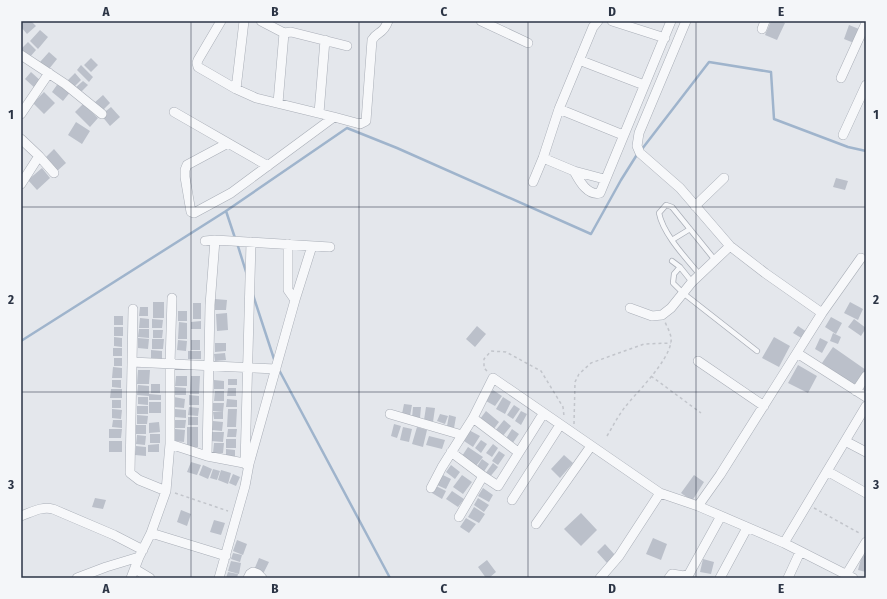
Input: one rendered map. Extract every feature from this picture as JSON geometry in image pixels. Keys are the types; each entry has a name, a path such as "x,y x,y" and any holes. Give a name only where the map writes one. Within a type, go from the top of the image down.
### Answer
{"street":[{"path":"221,21 198,60 198,68 256,98 360,124 366,121 372,40 386,29 388,21"},
{"path":"236,89 244,21"},
{"path":"261,21 284,33 291,32 347,46"},
{"path":"480,21 528,43"},
{"path":"533,182 543,158 559,109 593,27 598,21"},
{"path":"612,21 665,38"},
{"path":"574,171 580,182 588,191 594,194 600,193 604,180 671,21"},
{"path":"686,21 639,133 639,150 677,185 730,246 765,273 822,313"},
{"path":"841,78 866,22"},
{"path":"278,103 284,33"},
{"path":"319,113 325,40"},
{"path":"21,55 65,84 102,114"},
{"path":"579,60 644,85"},
{"path":"21,114 49,73"},
{"path":"843,135 866,85"},
{"path":"559,109 624,135"},
{"path":"174,112 268,166"},
{"path":"228,143 187,165 184,177 191,212 194,213 231,193 334,118"},
{"path":"21,140 39,156 54,173"},
{"path":"21,184 39,156"},
{"path":"543,158 574,171 604,180"},
{"path":"695,206 724,178"},
{"path":"207,456 210,366 210,305 215,240"},
{"path":"205,241 215,240 330,247"},
{"path":"219,578 245,486 247,464 251,242"},
{"path":"288,244 288,290 295,300"},
{"path":"247,464 312,246"},
{"path":"630,308 652,316 662,314 671,308 692,282 730,246"},
{"path":"698,506 720,475 822,313 860,258"},
{"path":"130,578 151,534 166,491 170,444 172,298"},
{"path":"133,309 130,473 139,480 166,491"},
{"path":"797,353 866,397"},
{"path":"698,361 764,406"},
{"path":"132,362 248,368 276,367"},
{"path":"856,391 866,376"},
{"path":"431,488 451,452 473,418 492,378 660,493 698,506 784,543 849,576 866,542"},
{"path":"784,543 866,406"},
{"path":"390,414 462,435"},
{"path":"451,452 496,486 500,485 518,452 543,414"},
{"path":"473,418 518,452"},
{"path":"512,500 562,427"},
{"path":"845,441 866,452"},
{"path":"170,444 207,456 247,464"},
{"path":"536,524 590,446"},
{"path":"827,471 866,493"},
{"path":"459,516 483,476"},
{"path":"600,578 619,556 660,493"},
{"path":"21,516 41,509 53,509 114,535 141,553"},
{"path":"669,578 672,574 684,576 689,574 721,516"},
{"path":"720,578 747,528"},
{"path":"151,534 226,556"},
{"path":"788,578 800,552"},
{"path":"78,578 141,553"},
{"path":"135,569 150,578"},
{"path":"248,578 253,572 262,578"}],"lane":[{"path":"700,275 672,240 660,221 659,213 666,206 672,207 715,260"},
{"path":"672,240 690,229"},
{"path":"672,261 680,267 692,282"},
{"path":"680,267 674,274 672,279 673,283 683,293 757,351"}],"path":[{"path":"607,436 624,408 662,362 671,343 671,336 662,314"},
{"path":"573,434 575,422 574,382 579,374 591,363 644,344 671,343"},
{"path":"492,378 484,368 484,359 491,352 506,352 541,371 563,407 562,427"},
{"path":"651,376 701,413"},
{"path":"166,491 185,495 223,510 238,511"},
{"path":"807,504 866,536"}],"building":[{"path":"22,21 31,21 36,26 27,34 21,27"},
{"path":"771,21 781,21 785,23 777,40 765,35"},
{"path":"849,25 859,29 854,43 844,39"},
{"path":"40,30 48,37 38,49 30,41"},
{"path":"28,42 36,50 30,57 21,49"},
{"path":"49,52 57,59 49,69 40,62"},
{"path":"91,58 98,65 91,72 84,65"},
{"path":"81,65 93,77 89,82 77,70"},
{"path":"31,72 42,82 36,89 25,79"},
{"path":"75,73 81,80 73,88 66,82"},
{"path":"83,81 88,85 80,93 75,88"},
{"path":"59,82 71,91 63,101 52,92"},
{"path":"44,92 55,103 44,114 33,103"},
{"path":"103,95 110,103 101,112 93,104"},
{"path":"83,104 98,118 90,127 75,112"},
{"path":"111,107 120,117 110,126 101,115"},
{"path":"76,122 90,131 82,144 68,135"},
{"path":"54,149 66,163 56,172 44,159"},
{"path":"42,168 50,178 37,190 28,180"},
{"path":"836,178 848,181 845,190 833,187"},
{"path":"215,299 227,300 226,310 215,310"},
{"path":"153,302 164,302 164,318 153,318"},
{"path":"850,302 863,309 858,320 844,313"},
{"path":"193,303 201,303 201,319 193,319"},
{"path":"140,307 148,307 148,316 139,316"},
{"path":"178,311 187,311 187,321 178,321"},
{"path":"227,313 228,330 217,331 216,314"},
{"path":"114,316 123,316 123,325 114,325"},
{"path":"831,317 842,323 836,334 825,327"},
{"path":"140,318 149,319 149,328 139,328"},
{"path":"152,319 163,320 162,328 152,328"},
{"path":"854,319 866,328 861,336 848,327"},
{"path":"201,321 201,329 191,329 191,322"},
{"path":"179,322 187,323 187,339 178,339"},
{"path":"477,326 486,334 475,347 466,339"},
{"path":"798,326 807,332 803,339 793,333"},
{"path":"114,327 123,327 123,336 114,336"},
{"path":"139,329 149,329 149,338 138,337"},
{"path":"153,330 163,330 162,338 153,338"},
{"path":"833,333 841,337 838,344 830,341"},
{"path":"114,337 122,338 122,347 114,346"},
{"path":"774,337 790,346 779,367 762,358"},
{"path":"138,338 149,339 148,349 138,348"},
{"path":"820,338 828,342 822,353 815,349"},
{"path":"152,339 164,339 163,349 152,349"},
{"path":"178,340 187,341 186,351 177,350"},
{"path":"191,340 200,340 200,350 191,350"},
{"path":"215,343 226,343 226,351 215,352"},
{"path":"833,347 866,370 855,386 822,363"},
{"path":"113,348 122,348 122,356 113,356"},
{"path":"151,350 162,351 162,359 151,358"},
{"path":"188,351 201,351 201,359 188,359"},
{"path":"225,353 226,360 215,361 214,354"},
{"path":"114,358 122,358 122,366 114,366"},
{"path":"798,365 817,376 808,393 788,383"},
{"path":"113,367 122,368 122,378 112,378"},
{"path":"138,370 150,370 149,384 137,384"},
{"path":"176,376 187,376 187,386 175,386"},
{"path":"191,376 200,376 199,394 190,394"},
{"path":"228,379 237,379 237,385 228,385"},
{"path":"112,380 121,380 121,388 112,387"},
{"path":"214,380 224,381 224,389 214,389"},
{"path":"151,384 160,384 160,393 151,393"},
{"path":"138,385 149,386 149,396 137,395"},
{"path":"175,387 186,388 186,395 175,395"},
{"path":"228,388 236,388 236,396 227,396"},
{"path":"111,389 122,389 122,398 110,398"},
{"path":"493,390 502,396 495,406 486,401"},
{"path":"215,391 224,391 224,401 214,401"},
{"path":"149,394 161,395 161,400 149,400"},
{"path":"189,395 199,396 199,405 189,405"},
{"path":"138,397 148,397 148,405 138,404"},
{"path":"174,397 185,399 184,408 173,407"},
{"path":"503,397 511,402 505,414 496,409"},
{"path":"227,399 237,400 237,407 226,407"},
{"path":"112,400 121,400 121,408 112,408"},
{"path":"149,402 161,402 161,413 149,413"},
{"path":"213,403 224,403 223,412 213,411"},
{"path":"404,404 412,405 410,416 402,414"},
{"path":"514,405 520,409 513,419 507,415"},
{"path":"137,406 148,406 148,414 137,414"},
{"path":"189,407 199,408 198,416 188,415"},
{"path":"413,407 421,407 420,418 412,418"},
{"path":"426,407 435,408 433,422 424,420"},
{"path":"112,409 122,410 121,419 112,418"},
{"path":"175,409 186,410 186,418 174,417"},
{"path":"228,409 237,409 236,427 227,427"},
{"path":"486,411 499,422 493,430 480,419"},
{"path":"521,411 527,414 521,425 515,421"},
{"path":"213,412 223,412 223,419 214,419"},
{"path":"440,414 448,416 445,424 437,421"},
{"path":"137,415 148,416 147,424 137,424"},
{"path":"449,415 456,417 454,428 447,426"},
{"path":"188,417 198,417 198,425 188,425"},
{"path":"113,420 122,420 122,428 112,427"},
{"path":"174,420 186,420 185,428 174,428"},
{"path":"504,420 511,426 502,437 495,431"},
{"path":"213,421 223,422 222,431 212,430"},
{"path":"159,422 160,432 149,433 149,423"},
{"path":"394,424 401,426 397,438 391,436"},
{"path":"136,425 146,425 146,434 136,434"},
{"path":"187,427 198,427 198,447 187,447"},
{"path":"403,427 412,429 409,442 400,440"},
{"path":"417,427 427,430 423,447 412,444"},
{"path":"109,429 122,429 121,438 109,438"},
{"path":"175,429 185,430 184,442 174,441"},
{"path":"228,429 237,429 236,437 227,437"},
{"path":"467,429 480,436 473,447 461,439"},
{"path":"512,429 519,434 512,444 505,440"},
{"path":"212,432 224,432 223,442 211,441"},
{"path":"150,434 160,434 160,443 150,443"},
{"path":"137,435 146,436 145,445 136,444"},
{"path":"429,436 445,440 442,449 426,445"},
{"path":"226,439 236,439 236,448 226,448"},
{"path":"481,440 487,444 481,453 475,448"},
{"path":"109,441 122,441 122,452 109,452"},
{"path":"214,443 224,443 223,453 213,453"},
{"path":"159,444 159,452 148,452 148,445"},
{"path":"493,444 498,448 492,457 486,453"},
{"path":"136,446 146,447 146,456 135,455"},
{"path":"468,447 483,457 476,466 462,456"},
{"path":"226,449 235,450 235,458 226,458"},
{"path":"499,451 505,455 498,465 492,461"},
{"path":"564,455 573,463 560,478 551,469"},
{"path":"482,459 489,464 483,473 476,468"},
{"path":"191,462 201,465 197,475 187,472"},
{"path":"493,463 498,467 489,478 485,474"},
{"path":"203,465 212,469 208,479 199,475"},
{"path":"451,465 460,472 455,479 446,472"},
{"path":"213,469 220,471 217,480 210,478"},
{"path":"221,470 231,473 228,484 218,480"},
{"path":"233,474 240,477 236,486 229,483"},
{"path":"443,475 451,479 446,489 437,485"},
{"path":"462,475 472,482 463,494 453,487"},
{"path":"694,475 704,482 692,501 681,493"},
{"path":"436,486 446,491 442,499 432,493"},
{"path":"483,488 493,495 489,502 478,496"},
{"path":"452,491 464,499 458,507 446,499"},
{"path":"95,498 106,500 103,509 92,507"},
{"path":"478,498 489,505 484,512 474,505"},
{"path":"474,507 485,514 479,523 468,517"},
{"path":"181,510 191,514 187,526 177,522"},
{"path":"581,513 597,530 581,546 564,529"},
{"path":"466,518 476,524 469,533 460,527"},
{"path":"214,520 225,523 221,535 210,532"},
{"path":"653,538 667,544 661,560 646,554"},
{"path":"237,540 247,544 243,555 233,551"},
{"path":"605,544 615,555 607,563 597,552"},
{"path":"233,553 242,555 240,562 231,559"},
{"path":"862,555 866,556 866,572 858,570"},
{"path":"259,558 269,562 263,574 254,570"},
{"path":"703,559 714,562 711,574 700,572"},
{"path":"487,560 496,572 489,578 486,578 478,567"},
{"path":"231,561 241,563 239,574 228,571"},
{"path":"228,572 238,574 237,578 226,578"}],"waterway":[{"path":"642,149 709,62 771,72 774,119 848,147 866,151"},
{"path":"21,341 226,211 347,128 397,148 591,234 638,153"},
{"path":"226,211 235,238"},
{"path":"237,243 247,275"},
{"path":"253,295 275,362"},
{"path":"278,368 390,578"}]}
